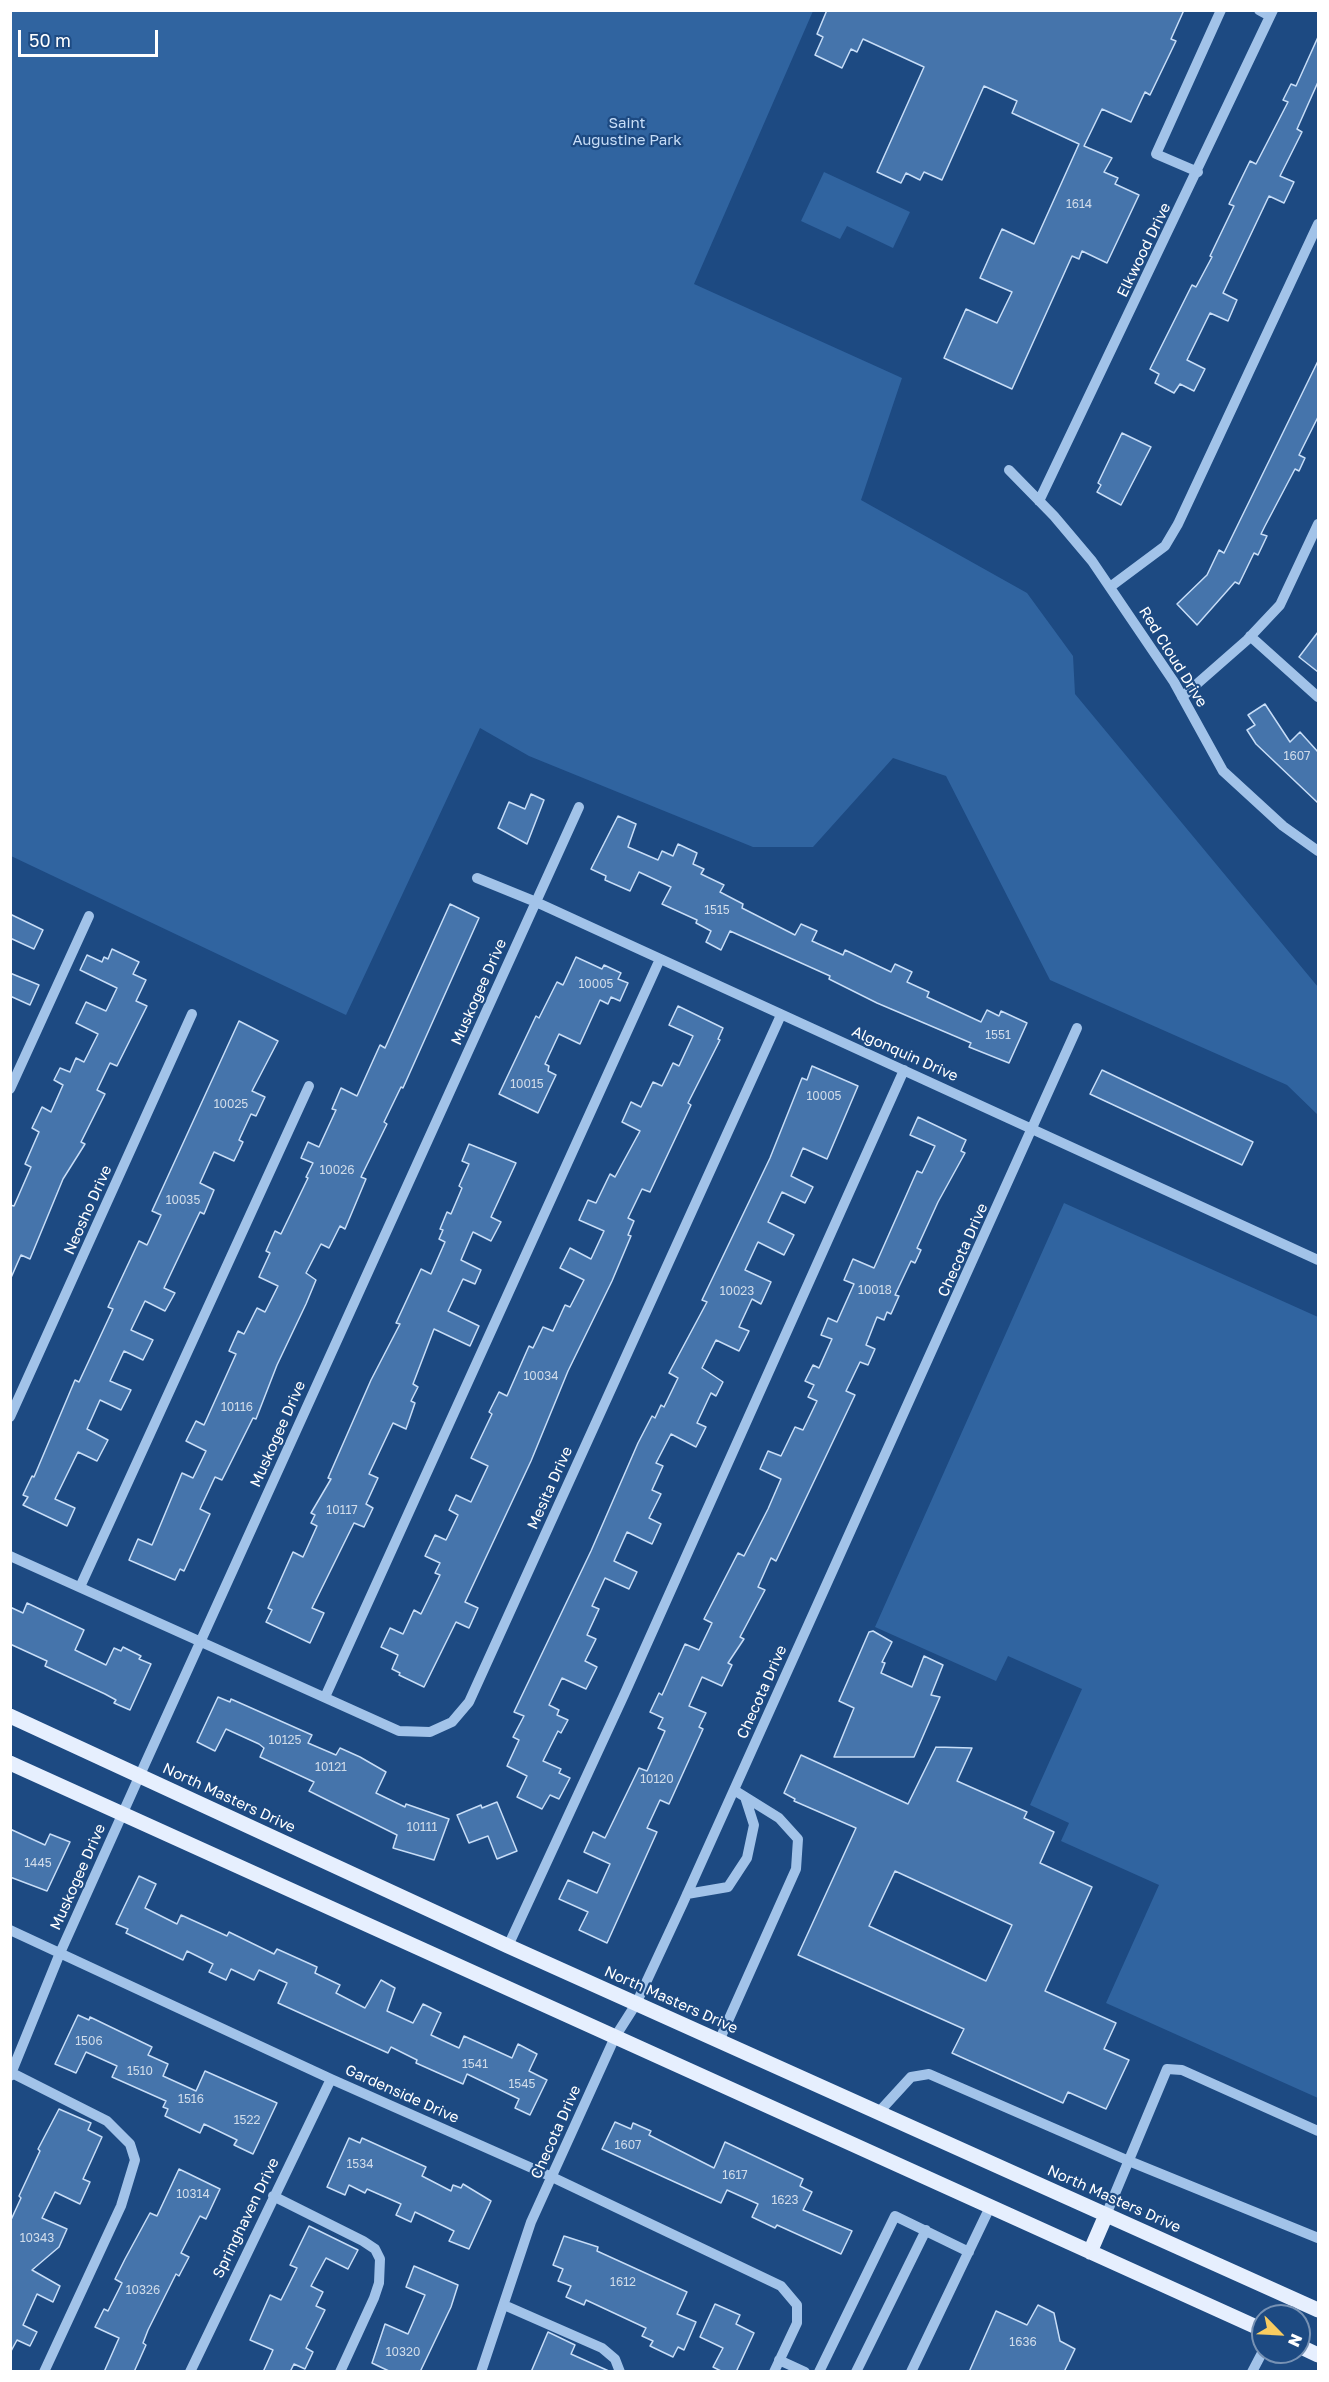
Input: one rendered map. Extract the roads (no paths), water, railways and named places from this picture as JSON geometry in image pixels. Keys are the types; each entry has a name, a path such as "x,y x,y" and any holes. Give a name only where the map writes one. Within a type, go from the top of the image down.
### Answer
{"main road":[{"name":"North Masters Drive","path":"10,1716 508,1946 1318,2310"},
{"path":"10,1762 1251,2325"},
{"path":"1090,2252 1106,2215"}],"street":[{"path":"1198,172 1156,154 1221,10"},
{"path":"1258,10 1272,14"},
{"name":"Elkwood Drive","path":"1039,501 1272,14"},
{"path":"1110,587 1165,546 1178,524 1318,224"},
{"name":"Red Cloud Drive","path":"1009,470 1092,561 1182,697 1223,771 1283,826 1318,851"},
{"path":"1182,697 1250,636 1280,605 1318,524"},
{"path":"1250,636 1318,697"},
{"name":"Muskogee Drive","path":"11,2074 60,1953 579,807"},
{"name":"Algonquin Drive","path":"477,878 536,902 1034,1128 1318,1260"},
{"path":"10,1089 89,916"},
{"path":"325,1697 660,959"},
{"name":"Neosho Drive","path":"10,1418 192,1014"},
{"name":"Mesita Drive","path":"201,1641 399,1731 430,1732 452,1722 469,1702 782,1015"},
{"name":"Checota Drive","path":"481,2372 528,2232 552,2177 615,2037 636,2004 687,1894 1034,1128 1077,1028"},
{"path":"508,1946 624,1695 904,1070"},
{"path":"80,1587 309,1086"},
{"path":"10,1556 201,1641"},
{"path":"719,2041 796,1869 798,1839 779,1818 734,1790"},
{"path":"687,1894 728,1887 747,1858 754,1825 745,1797"},
{"name":"Gardenside Drive","path":"10,1930 331,2079 552,2177 781,2286 797,2305 796,2323 779,2361"},
{"path":"1106,2215 1167,2069 1182,2070 1318,2132"},
{"path":"11,2074 107,2121 118,2129 130,2144 135,2160 121,2206 44,2372"},
{"path":"878,2113 911,2077 929,2074 1129,2162 1318,2238"},
{"name":"Springhaven Drive","path":"190,2372 331,2079"},
{"path":"273,2196 363,2241 375,2249 380,2259 379,2283 374,2298 340,2372"},
{"path":"911,2372 990,2207"},
{"path":"819,2372 895,2216 969,2252"},
{"path":"856,2372 926,2230"},
{"path":"504,2305 602,2348 615,2359 620,2372"},
{"path":"774,2372 779,2361 805,2372"}],"park label":[{"name":"Saint Augustine Park","path":"627,132"}]}
